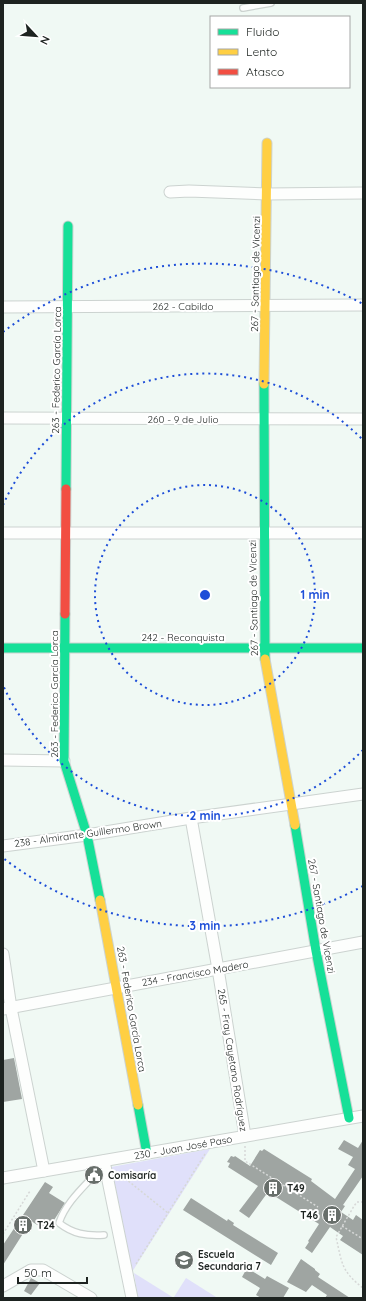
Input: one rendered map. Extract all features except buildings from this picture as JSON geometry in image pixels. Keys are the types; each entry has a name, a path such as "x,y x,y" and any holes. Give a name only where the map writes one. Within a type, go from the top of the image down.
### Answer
{"street":[{"name":"267 - Santiago de Vicenzi","path":"267,143 264,420 265,662 292,805 316,951 349,1118"},
{"path":"170,192 189,191 267,194 363,193"},
{"name":"263 - Federico García Lorca","path":"68,226 64,761 87,835 117,987 147,1154"},
{"name":"262 - Cabildo","path":"3,306 363,305"},
{"name":"260 - 9 de Julio","path":"3,418 264,420 363,419"},
{"path":"3,532 264,534 363,533"},
{"name":"242 - Reconquista","path":"3,648 363,648"},
{"path":"3,760 64,761"},
{"name":"238 - Almirante Guillermo Brown","path":"3,846 363,794"},
{"name":"265 - Fray Cayetano Rodríguez","path":"191,818 218,969 245,1136"},
{"name":"234 - Francisco Madero","path":"7,1008 363,942"},
{"path":"3,954 7,1008 44,1171"},
{"name":"230 - Juan José Paso","path":"3,1178 104,1162 363,1116"},
{"path":"104,1162 132,1298"},
{"path":"3,1286 31,1270 43,1270 91,1298"}],"lane":[{"path":"243,8 272,3"},
{"path":"104,1162 68,1204 59,1223 66,1229 86,1236 104,1235"}],"path":[{"path":"245,1136 245,1161 318,1207"},
{"path":"128,1278 209,1148 208,1143"},
{"path":"104,1162 168,1213"},
{"path":"3,1234 30,1191"},
{"path":"363,1202 357,1202 336,1237 343,1267 349,1277 363,1288"},
{"path":"342,1226 363,1239"}],"shaded area":[{"path":"210,1149 132,1272 111,1167"},
{"path":"134,1273 174,1298 138,1298"},
{"path":"186,1278 216,1297 174,1297"}],"traffic: fast":[{"path":"66,489 68,226"},
{"path":"264,384 265,659"},
{"path":"65,614 64,761 87,835 100,900"},
{"path":"3,648 363,648"},
{"path":"295,825 316,951 349,1118"},
{"path":"138,1105 147,1154"}],"traffic: slow":[{"path":"264,384 267,143"},
{"path":"265,659 295,825"},
{"path":"100,900 138,1105"}],"traffic: jam":[{"path":"65,614 66,489"}],"place":[{"name":"Comisaría","path":"94,1175"},
{"name":"T49","path":"273,1188"},
{"name":"T46","path":"332,1215"},
{"name":"T24","path":"23,1225"},
{"name":"Escuela Secundaria 7","path":"184,1260"}]}
